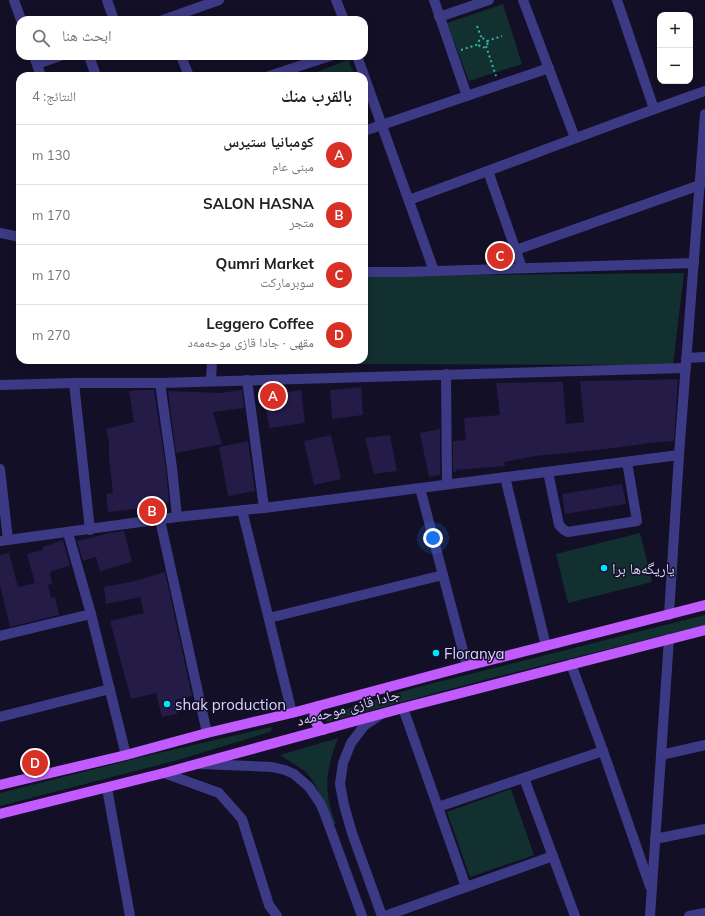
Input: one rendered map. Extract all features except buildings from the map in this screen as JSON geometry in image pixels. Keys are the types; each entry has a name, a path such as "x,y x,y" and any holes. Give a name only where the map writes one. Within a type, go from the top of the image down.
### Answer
{"main road":[{"name":"جادا قازی موحەمەد","path":"0,786 207,733 292,714 468,666 705,605"},
{"name":"جادا قازی موحەمەد","path":"1,814 164,773 403,708 705,630"},
{"path":"318,706 314,714 315,720 318,726 323,730"}],"street":[{"path":"14,0 20,16"},
{"path":"107,0 113,16"},
{"path":"173,16 196,4 220,0"},
{"path":"336,0 342,16"},
{"path":"434,0 467,96"},
{"path":"440,17 490,0"},
{"path":"523,0 575,138"},
{"path":"617,0 654,109"},
{"path":"36,60 40,72"},
{"path":"90,60 95,72"},
{"path":"183,60 187,72"},
{"path":"283,72 318,60"},
{"path":"358,60 363,72"},
{"path":"368,130 549,68"},
{"path":"368,86 434,271"},
{"path":"408,200 705,91"},
{"path":"669,615 686,358 698,256 700,185 705,114"},
{"path":"488,171 522,268"},
{"path":"516,250 700,185"},
{"path":"0,233 16,236"},
{"path":"368,272 522,268 698,256"},
{"path":"686,358 705,357"},
{"path":"211,381 212,364"},
{"path":"0,385 160,383 686,368"},
{"path":"446,374 447,484"},
{"path":"247,380 264,508"},
{"path":"74,383 90,530"},
{"path":"160,383 172,468 177,517"},
{"path":"0,469 4,541 177,517 264,508 679,455"},
{"path":"548,472 559,526 568,532 637,521 627,462"},
{"path":"505,477 546,646"},
{"path":"420,488 468,666"},
{"path":"242,510 292,714"},
{"path":"160,520 207,733"},
{"path":"68,533 91,614 126,754"},
{"path":"269,618 443,575"},
{"path":"0,636 91,614"},
{"path":"647,915 652,891 669,639"},
{"path":"571,664 604,751 652,891"},
{"path":"0,717 110,688"},
{"path":"403,708 466,887"},
{"path":"381,714 364,726 351,743 343,763 340,784 344,805 352,832 382,916"},
{"path":"661,755 705,745"},
{"path":"438,807 604,751"},
{"path":"198,764 272,767 294,774 309,787 320,803 362,916"},
{"path":"164,773 219,793 242,819 269,905 277,916"},
{"path":"524,778 575,916"},
{"path":"106,788 130,916"},
{"path":"655,839 705,829"},
{"path":"334,839 352,832"},
{"path":"385,916 553,856"},
{"path":"689,916 705,913"}],"path":[{"path":"477,26 482,38 485,38 487,41"},
{"path":"487,41 502,36"},
{"path":"479,44 482,38"},
{"path":"487,41 488,43 486,46 499,85"},
{"path":"461,50 479,44 481,46 486,46"}],"green space":[{"path":"503,4 522,64 469,81 447,23"},
{"path":"348,60 353,72 316,72"},
{"path":"684,273 673,365 316,364 368,364 368,276"},
{"name":"یاریگەها برا","path":"640,533 652,582 568,603 556,554"},
{"path":"705,615 705,625 492,678 327,722 325,720 327,715 414,688"},
{"path":"271,727 272,729 270,732 178,760 0,806 0,793 150,755"},
{"path":"338,738 328,771 327,788 331,810 336,824 333,824 315,784 306,772 280,755"},
{"path":"511,789 534,855 470,877 447,812"}],"place":[{"name":"Qumri Market","path":"500,256"},
{"name":"كومبانيا ستيرس","path":"273,396"},
{"name":"SALON HASNA","path":"152,511"},
{"name":"یاریگەها برا","path":"604,568"},
{"name":"Floranya","path":"436,653"},
{"name":"shak production","path":"167,704"},
{"name":"Leggero Coffee","path":"35,763"}]}
